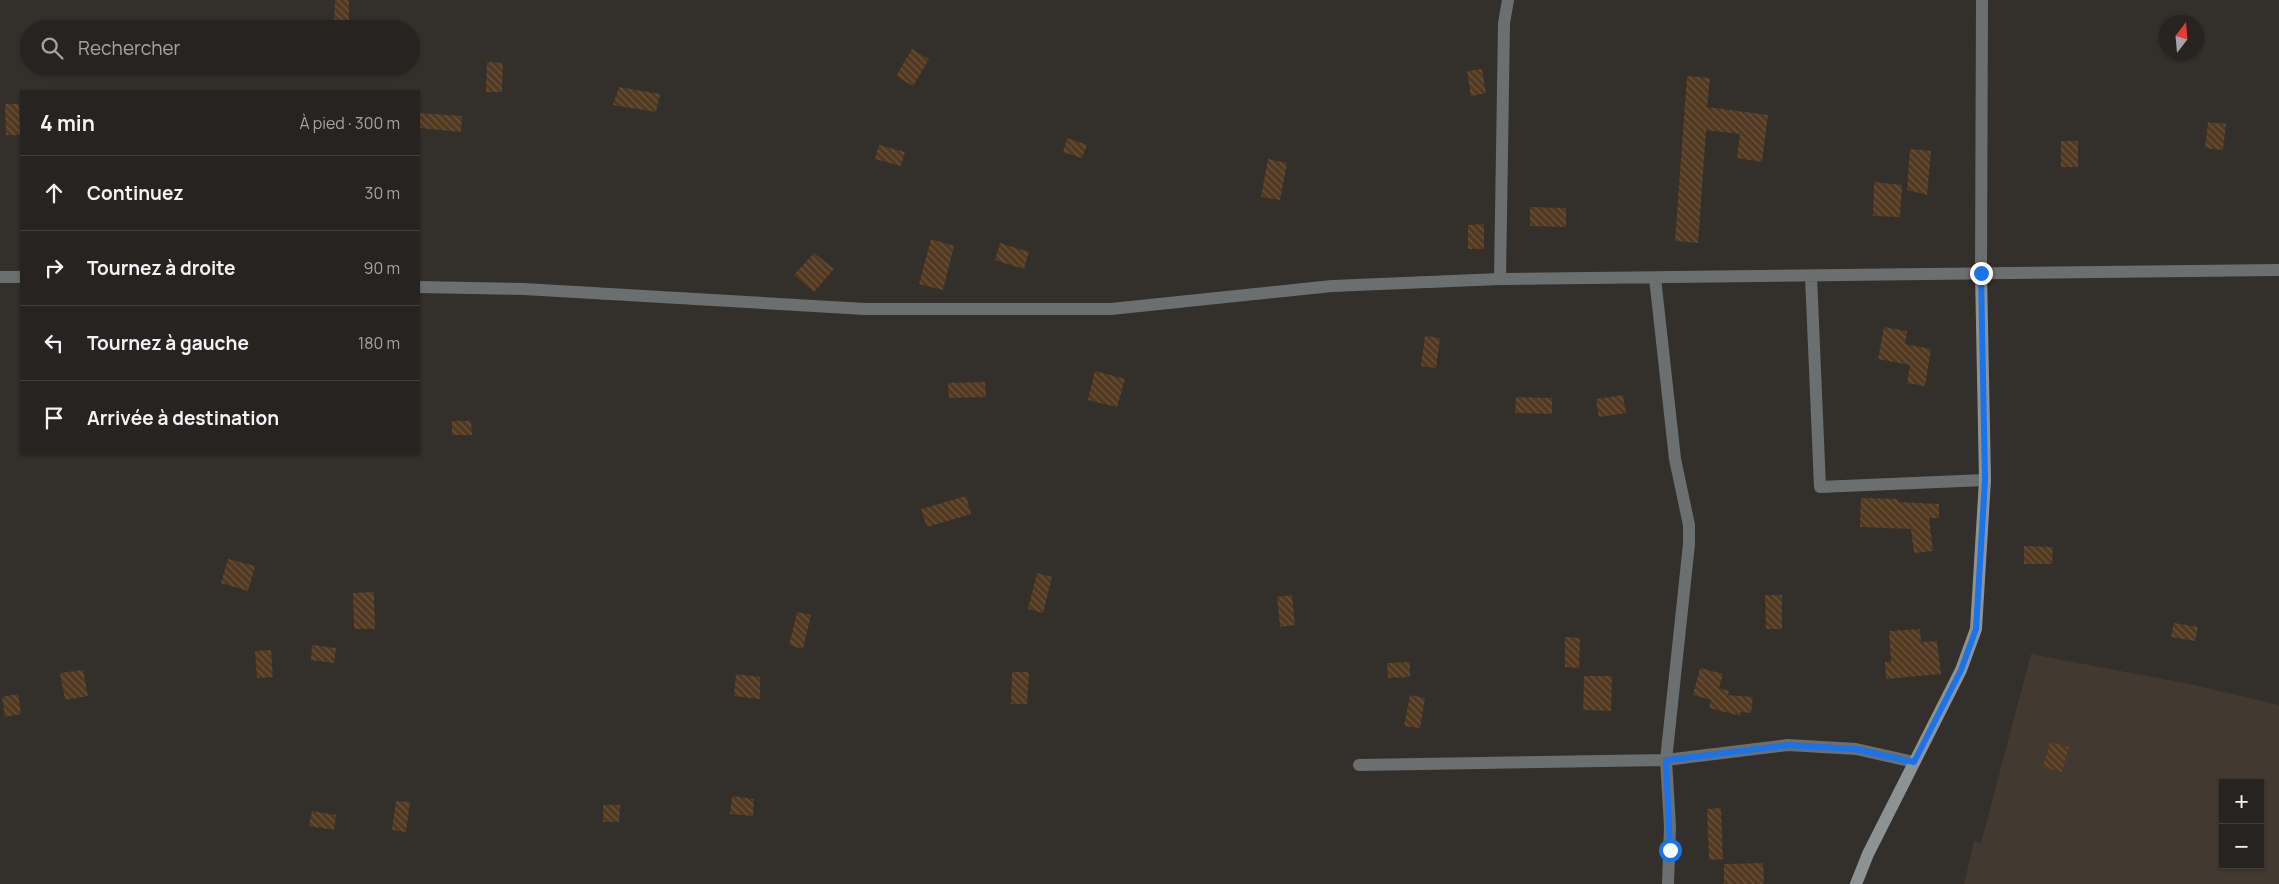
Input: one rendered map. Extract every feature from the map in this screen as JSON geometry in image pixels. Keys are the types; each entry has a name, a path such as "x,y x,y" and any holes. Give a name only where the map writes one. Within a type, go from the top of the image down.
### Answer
{"street":[{"path":"1500,279 1504,23 1508,0"},
{"path":"1856,884 1868,854 1961,670 1976,629 1985,480 1981,273 1982,0"},
{"path":"420,287 524,290 865,309 1111,309 1332,286 1500,279 2279,270"},
{"path":"0,276 20,277"},
{"path":"1811,276 1820,487 1985,480"},
{"path":"1655,278 1675,459 1688,525 1689,544 1666,760 1670,850 1668,884"},
{"path":"1359,764 1666,760 1788,745 1856,749 1914,762"}],"shaded area":[{"path":"2031,654 2190,684 2279,705 2279,884 1964,884 1974,841 1981,843"}],"building":[{"path":"335,0 349,0 349,20 334,20"},
{"path":"912,49 929,59 913,86 896,76"},
{"path":"487,62 503,63 502,92 486,92"},
{"path":"1482,69 1486,93 1471,96 1467,71"},
{"path":"1687,76 1710,78 1707,107 1768,115 1762,162 1737,158 1740,134 1706,130 1698,243 1675,241"},
{"path":"619,87 660,94 656,112 613,105"},
{"path":"5,104 19,104 20,135 6,135"},
{"path":"420,113 462,116 461,132 420,128"},
{"path":"2208,122 2226,124 2223,150 2205,148"},
{"path":"1067,138 1087,145 1082,158 1063,152"},
{"path":"2061,141 2078,141 2078,167 2061,167"},
{"path":"879,145 905,152 901,166 875,159"},
{"path":"1910,149 1931,151 1927,195 1907,190"},
{"path":"1268,159 1287,163 1280,200 1261,197"},
{"path":"1874,182 1902,185 1900,217 1873,216"},
{"path":"1530,207 1566,208 1566,227 1530,226"},
{"path":"1484,224 1484,249 1468,249 1468,225"},
{"path":"931,239 954,246 943,290 919,284"},
{"path":"1000,243 1029,252 1024,269 995,260"},
{"path":"814,253 834,269 814,292 794,275"},
{"path":"1884,327 1907,331 1905,344 1931,349 1925,386 1907,383 1910,365 1878,359"},
{"path":"1425,336 1440,338 1436,368 1421,366"},
{"path":"1095,371 1125,379 1117,407 1088,400"},
{"path":"985,382 986,397 949,398 948,383"},
{"path":"1623,395 1626,413 1599,417 1596,399"},
{"path":"1516,397 1552,398 1552,414 1515,413"},
{"path":"452,421 471,421 472,435 452,435"},
{"path":"966,496 971,514 927,527 921,509"},
{"path":"1861,498 1898,499 1898,502 1939,504 1939,518 1929,518 1933,551 1914,553 1911,529 1860,527"},
{"path":"2024,546 2053,547 2052,564 2024,564"},
{"path":"228,559 255,566 248,591 221,583"},
{"path":"1037,573 1052,577 1043,613 1028,609"},
{"path":"374,592 375,629 354,629 353,593"},
{"path":"1292,595 1295,625 1280,627 1277,597"},
{"path":"1765,595 1782,595 1782,629 1766,629"},
{"path":"797,612 811,615 803,649 789,645"},
{"path":"2174,623 2198,627 2195,641 2171,637"},
{"path":"1920,629 1921,642 1937,641 1941,674 1886,679 1885,662 1891,662 1889,631"},
{"path":"1565,637 1580,638 1579,668 1565,667"},
{"path":"312,645 336,648 334,663 311,660"},
{"path":"271,650 273,677 257,678 255,651"},
{"path":"1410,662 1410,677 1388,678 1387,663"},
{"path":"1700,668 1723,674 1719,688 1729,691 1728,695 1753,697 1751,713 1740,712 1741,716 1709,708 1711,700 1693,695"},
{"path":"83,670 88,696 65,700 60,673"},
{"path":"1012,672 1029,672 1027,704 1011,704"},
{"path":"736,674 760,677 760,699 734,696"},
{"path":"1584,676 1612,676 1611,711 1583,710"},
{"path":"18,694 21,714 5,717 2,697"},
{"path":"1410,695 1425,698 1420,728 1404,726"},
{"path":"2050,742 2069,747 2062,772 2043,767"},
{"path":"732,796 754,799 753,816 730,814"},
{"path":"396,801 410,802 406,832 392,830"},
{"path":"603,805 620,805 619,822 603,822"},
{"path":"1721,808 1723,859 1709,860 1707,809"},
{"path":"312,811 336,815 334,830 309,826"},
{"path":"1763,863 1764,884 1724,884 1724,864"}],"route":[{"path":"1670,850 1666,760 1788,745 1856,749 1914,762 1961,670 1976,629 1985,480 1981,273"}]}
